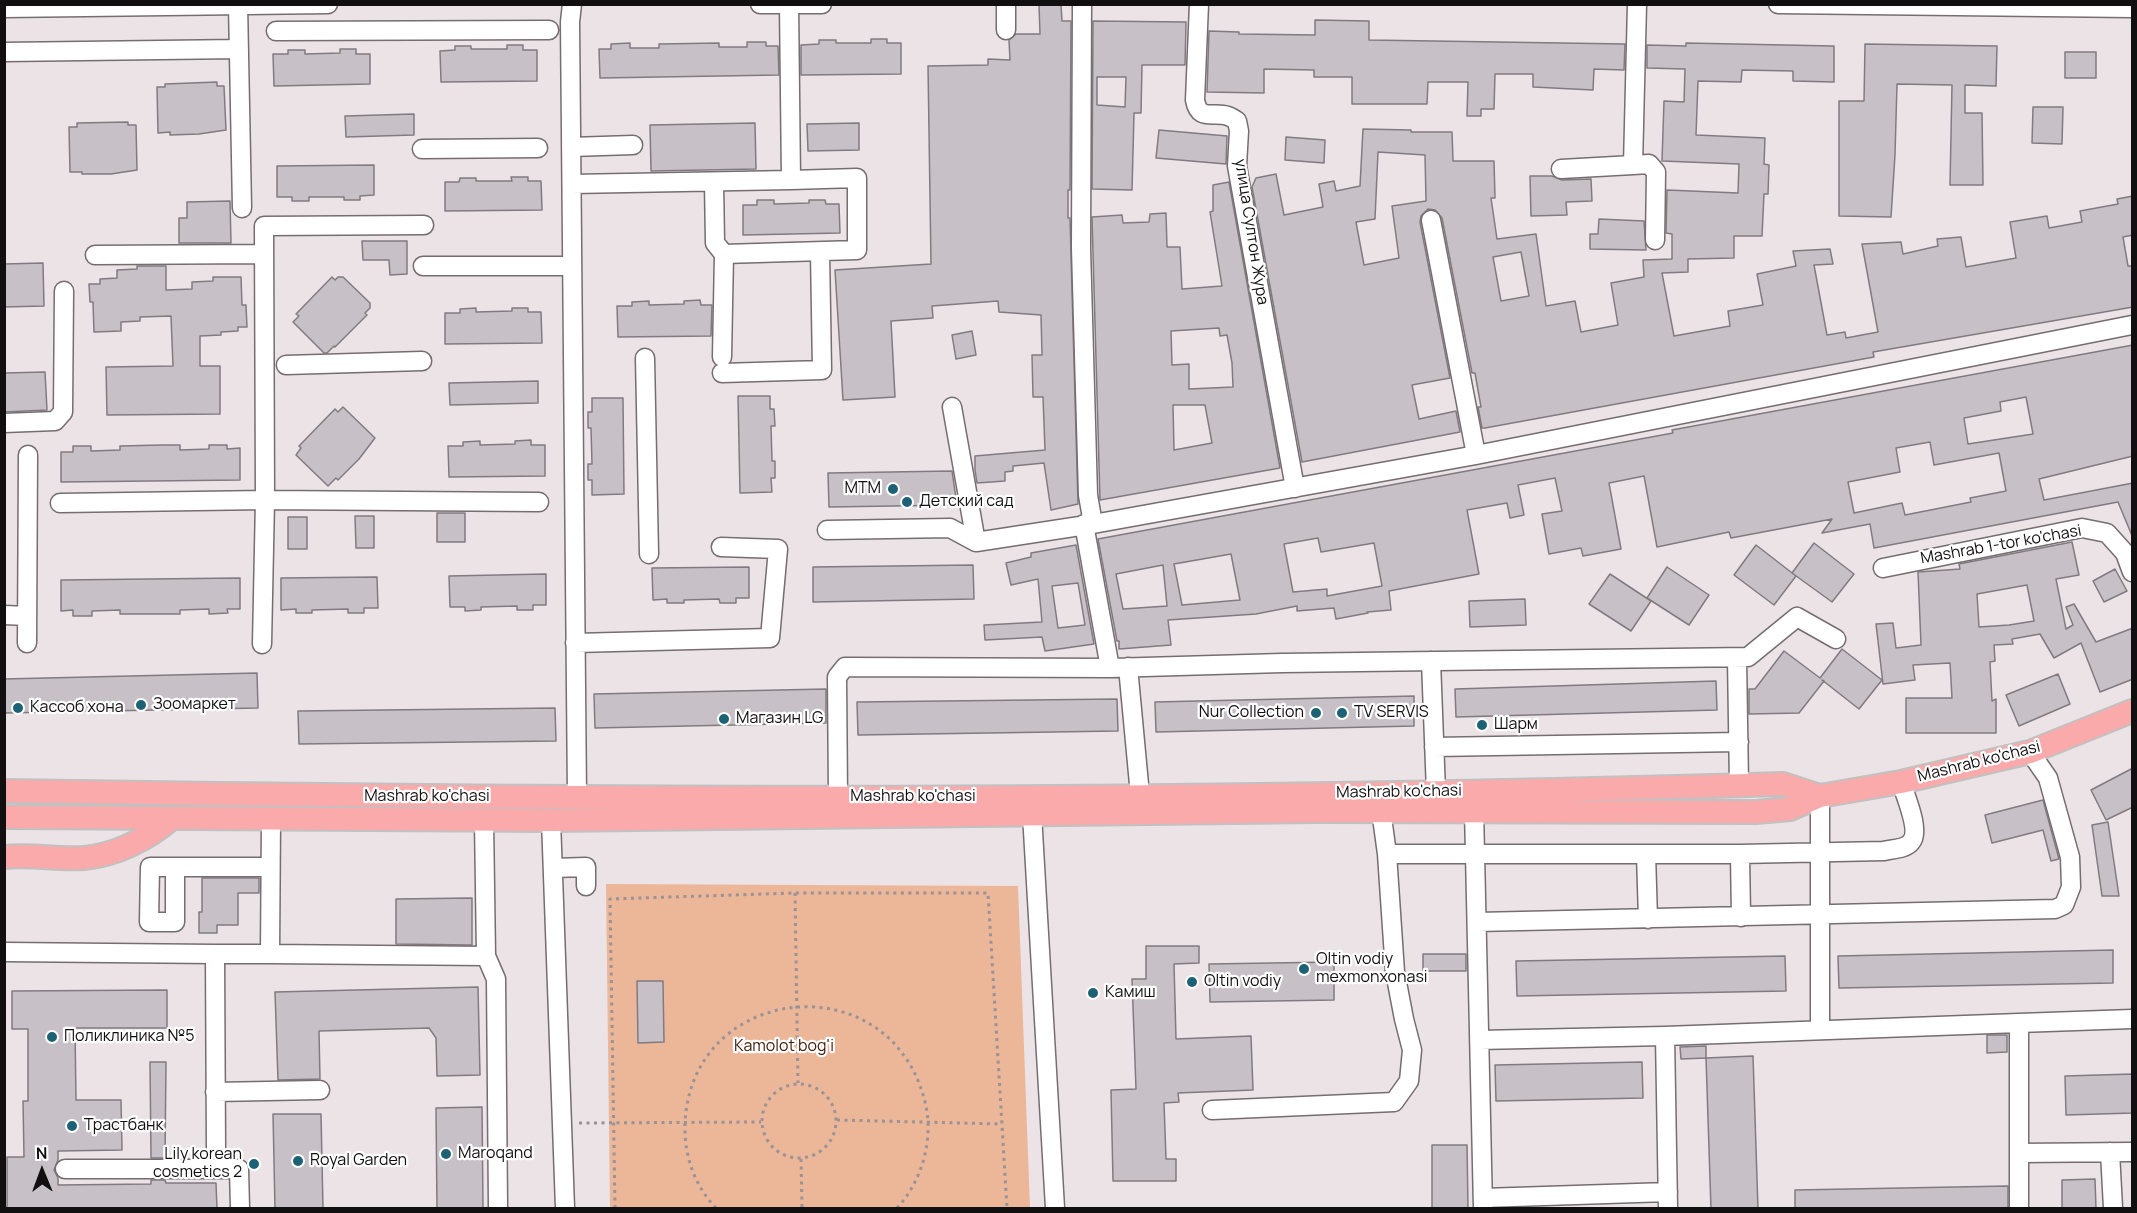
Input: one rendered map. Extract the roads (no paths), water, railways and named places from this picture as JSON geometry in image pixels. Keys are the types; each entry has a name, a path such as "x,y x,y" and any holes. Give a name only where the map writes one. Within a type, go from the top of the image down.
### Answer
{"main road":[{"name":"Mashrab ko'chasi","path":"4,791 578,798 1140,795 1317,802 1381,810 1756,812 1790,809 1820,796 1900,782 2030,752 2133,711"},
{"name":"Mashrab ko'chasi","path":"4,817 551,820 1032,814 1317,802 1436,792 1783,784 1820,796"},
{"path":"4,857 19,855 84,858 102,854 135,844 159,830 172,818"}],"street":[{"path":"4,8 328,4"},
{"path":"572,4 570,22 578,798"},
{"path":"760,4 822,4"},
{"path":"1006,4 1006,30"},
{"path":"1082,4 1081,248 1089,524 1119,667 1140,795"},
{"name":"улица Султон Жура","path":"1199,4 1196,108 1203,114 1227,116 1237,121 1239,131 1237,166 1295,488"},
{"path":"1633,165 1637,4"},
{"path":"1778,4 2133,8"},
{"path":"238,5 242,208"},
{"path":"789,5 791,180"},
{"path":"276,31 549,30"},
{"path":"4,52 239,49"},
{"path":"571,147 633,145"},
{"path":"422,149 538,148"},
{"path":"1561,169 1648,164 1656,172 1655,240"},
{"path":"572,184 857,178 857,250 724,254"},
{"path":"714,182 715,243 724,254 722,365 822,370 820,252"},
{"path":"1431,220 1476,455"},
{"path":"262,644 265,500 264,226 424,225"},
{"path":"95,255 264,254"},
{"path":"423,266 572,266"},
{"path":"4,423 55,421 63,412 64,291"},
{"path":"828,530 950,528 976,542 1476,455 2133,325"},
{"path":"645,358 649,554"},
{"path":"286,365 422,362"},
{"path":"952,407 976,542"},
{"path":"27,644 28,455"},
{"path":"60,503 265,500 539,502"},
{"name":"Mashrab 1-tor ko'chasi","path":"1883,568 2082,528 2107,533 2125,553 2133,572"},
{"path":"575,643 770,638 778,549 721,547"},
{"path":"4,615 27,616"},
{"path":"838,797 837,677 845,667 1119,667 1737,658 1748,657 1797,617 1836,639"},
{"path":"1737,658 1739,785"},
{"path":"1431,661 1436,792"},
{"path":"1434,747 1738,742"},
{"path":"1477,922 2055,909 2064,905 2071,888 2070,857 2048,778 2030,752"},
{"path":"1387,854 1740,854 1884,851 1906,846 1912,841 1915,832 1900,782"},
{"path":"1820,796 1820,1030"},
{"path":"1212,1110 1394,1102 1409,1081 1412,1050 1395,972 1387,854 1381,810"},
{"path":"1474,810 1483,1203 1668,1200 1665,1036"},
{"path":"1032,814 1054,1209"},
{"path":"270,954 271,819"},
{"path":"484,820 486,956 496,979 498,1209"},
{"path":"551,820 565,1209"},
{"path":"1646,854 1648,919"},
{"path":"1740,854 1741,916"},
{"path":"175,867 270,867"},
{"path":"553,868 586,867 586,886"},
{"path":"4,952 486,956"},
{"path":"215,954 216,1151"},
{"path":"1479,1040 2133,1020"},
{"path":"2019,1023 2019,1209"},
{"path":"215,1092 320,1090"},
{"path":"2110,1152 2113,1209"},
{"path":"2019,1153 2133,1152"},
{"path":"65,1169 239,1169 240,1209"}],"place":[{"name":"MTM","path":"893,489"},
{"name":"Детский сад","path":"907,502"},
{"name":"Зоомаркет","path":"141,705"},
{"name":"Кассоб хона","path":"18,708"},
{"name":"Nur Collection","path":"1316,713"},
{"name":"TV SERVIS","path":"1342,713"},
{"name":"Магазин LG","path":"724,719"},
{"name":"Шарм","path":"1482,725"},
{"name":"Oltin vodiy mexmonxonasi","path":"1304,969"},
{"name":"Oltin vodiy","path":"1192,982"},
{"name":"Камиш","path":"1093,993"},
{"name":"Поликлиника №5","path":"52,1037"},
{"name":"Трастбанк","path":"72,1126"},
{"name":"Maroqand","path":"446,1154"},
{"name":"Royal Garden","path":"298,1161"},
{"name":"Lily korean cosmetics 2","path":"254,1164"}],"park label":[{"name":"Kamolot bog'i","path":"784,1047"}]}
